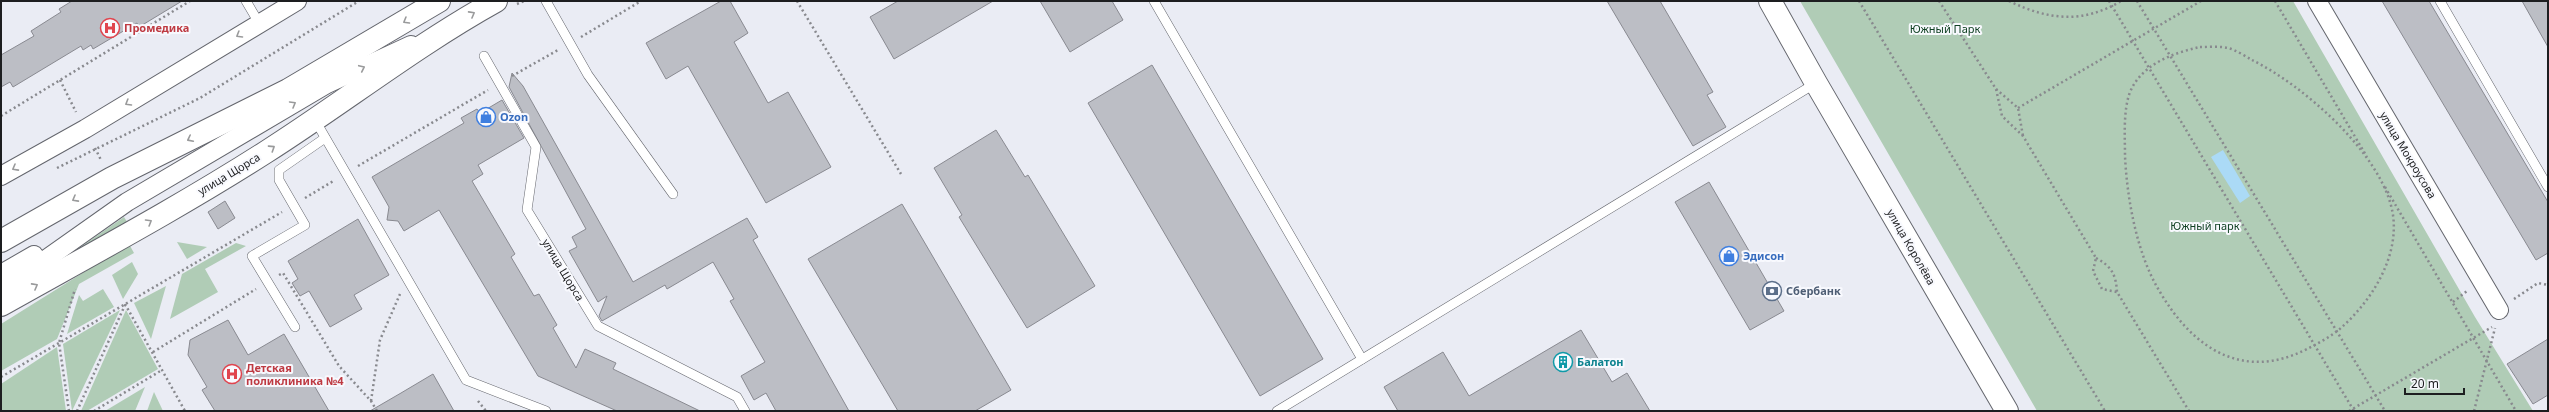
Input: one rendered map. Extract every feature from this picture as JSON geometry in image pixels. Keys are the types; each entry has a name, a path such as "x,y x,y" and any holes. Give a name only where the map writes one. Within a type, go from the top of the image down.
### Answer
{"main road":[{"path":"1,241 112,178 288,90 439,1"},
{"name":"улица Щорса","path":"1,305 143,225 320,129 447,28 496,1"},
{"name":"улица Королёва","path":"1759,1 1816,84"},
{"name":"улица Королёва","path":"1770,1 1816,84 2007,411"}],"street":[{"path":"1,176 85,129 297,1"},
{"name":"улица Мокроусова","path":"2317,1 2499,310"},
{"name":"улица Щорса","path":"1,291 126,202 327,84 447,28"},
{"path":"1,274 126,202 288,90"}],"lane":[{"path":"246,1 259,23"},
{"path":"546,1 588,75 673,194"},
{"path":"1154,1 1362,359"},
{"path":"2440,1 2548,187"},
{"name":"улица Щорса","path":"484,56 536,147 527,210 598,326 737,397 745,411"},
{"path":"1277,411 1816,84"},
{"path":"296,328 252,256 305,225 279,180 279,170 320,129 466,380 546,411"}],"path":[{"path":"1,116 190,1"},
{"path":"55,169 200,98 359,1"},
{"path":"1,377 499,83 571,43 641,1"},
{"path":"797,1 901,174"},
{"path":"1859,1 2106,411"},
{"path":"1939,1 1996,89 2018,108 2023,136"},
{"path":"2009,1 2032,12 2062,18 2092,14 2121,1"},
{"path":"2110,1 2354,410"},
{"path":"2137,1 2385,411"},
{"path":"2018,108 2201,1"},
{"path":"2275,1 2516,411"},
{"path":"2200,47 2229,48 2270,68 2322,108 2355,141 2383,184 2393,215 2391,248 2376,287 2358,312 2337,331 2315,345 2291,357 2252,363 2217,353 2188,330 2160,292 2140,246 2126,184 2124,130 2130,92 2149,67 2170,55 2200,47"},
{"path":"60,80 85,129"},
{"path":"1996,89 2002,116 2023,136 2096,258 2109,264 2116,279 2116,292 2188,411"},
{"path":"2096,258 2093,271 2102,289 2116,292"},
{"path":"153,352 282,273 339,366 371,402 377,411"},
{"path":"371,402 380,340 407,279"},
{"path":"2499,310 2538,283 2548,285"},
{"path":"69,411 59,342 73,290 79,286"},
{"path":"125,304 185,411"},
{"path":"77,411 125,304"},
{"path":"2349,411 2354,410 2376,395 2496,325 2474,411"},
{"path":"94,411 162,370"}],"green space":[{"name":"Южный парк","path":"1800,1 2293,1 2475,317 2533,411 2037,411"},
{"path":"124,217 129,225 75,251"},
{"path":"177,242 207,247 187,259"},
{"path":"236,243 246,246 205,269 218,292 170,319 182,274"},
{"path":"129,244 134,253 79,284 57,339 1,371 1,324"},
{"path":"132,262 138,274 123,299 112,275"},
{"path":"166,286 151,339 134,303"},
{"path":"103,289 114,307 67,334 79,295 83,301"},
{"path":"120,310 72,411 63,344"},
{"path":"126,310 158,369 87,411 81,411"},
{"path":"57,347 66,411 1,411 1,384"},
{"path":"145,387 135,411 105,411"},
{"path":"154,392 163,411 147,411"}],"water":[{"path":"2223,150 2250,196 2240,203 2211,157"}],"building":[{"path":"72,1 182,1 139,27 137,23 93,49 91,45 83,50 81,46 13,87 10,82 1,87 1,55 34,36 31,31 61,12 59,9"},
{"path":"721,1 730,1 748,33 734,42 768,103 788,92 831,167 766,203 688,66 666,79 646,43"},
{"path":"898,1 993,1 894,59 870,17"},
{"path":"1040,1 1112,1 1123,20 1070,52"},
{"path":"1607,1 1660,1 1713,92 1707,95 1726,127 1693,146"},
{"path":"2382,1 2429,1 2548,202 2548,253 2536,260"},
{"path":"2522,1 2548,1 2548,47"},
{"path":"1152,65 1323,359 1260,396 1088,103"},
{"path":"512,73 523,86 633,282 747,218 758,237 753,240 849,411 776,411 766,393 754,400 741,376 765,362 730,301 734,299 713,262 667,289 665,285 602,321 599,316 607,296 598,302 569,251 577,247 572,237 586,229 509,87"},
{"path":"502,100 524,138 478,165 483,174 472,181 515,254 511,257 534,296 539,294 557,325 553,328 576,368 585,349 616,363 613,369 700,411 617,411 538,376 439,210 404,231 398,221 387,220 389,207 372,177 464,123 461,118 477,109 480,113"},
{"path":"996,130 1025,177 1028,175 1095,286 1027,328 959,217 962,215 934,168"},
{"name":"Эдисон","path":"1709,182 1784,311 1750,330 1675,202"},
{"path":"225,201 235,218 218,229 208,212"},
{"path":"902,204 1011,390 975,411 898,411 808,259"},
{"path":"358,219 389,275 354,295 362,309 330,327 309,291 300,296 292,283 298,279 288,261"},
{"path":"228,320 248,355 284,334 329,411 215,411 202,390 207,387 188,355 190,340"},
{"name":"Балатон","path":"1581,330 1612,382 1627,373 1650,411 1398,411 1384,387 1443,352 1469,396"},
{"path":"2548,339 2548,395 2533,404 2507,364"},
{"path":"433,374 454,411 370,411 401,393"}],"place":[{"name":"Промедика","path":"110,28"},
{"name":"Ozon","path":"486,117"},
{"name":"Эдисон","path":"1729,256"},
{"name":"Сбербанк","path":"1772,291"},
{"name":"Балатон","path":"1563,362"},
{"name":"Детская поликлиника №4","path":"232,374"}],"park label":[{"name":"Южный Парк","path":"1945,29"}]}
